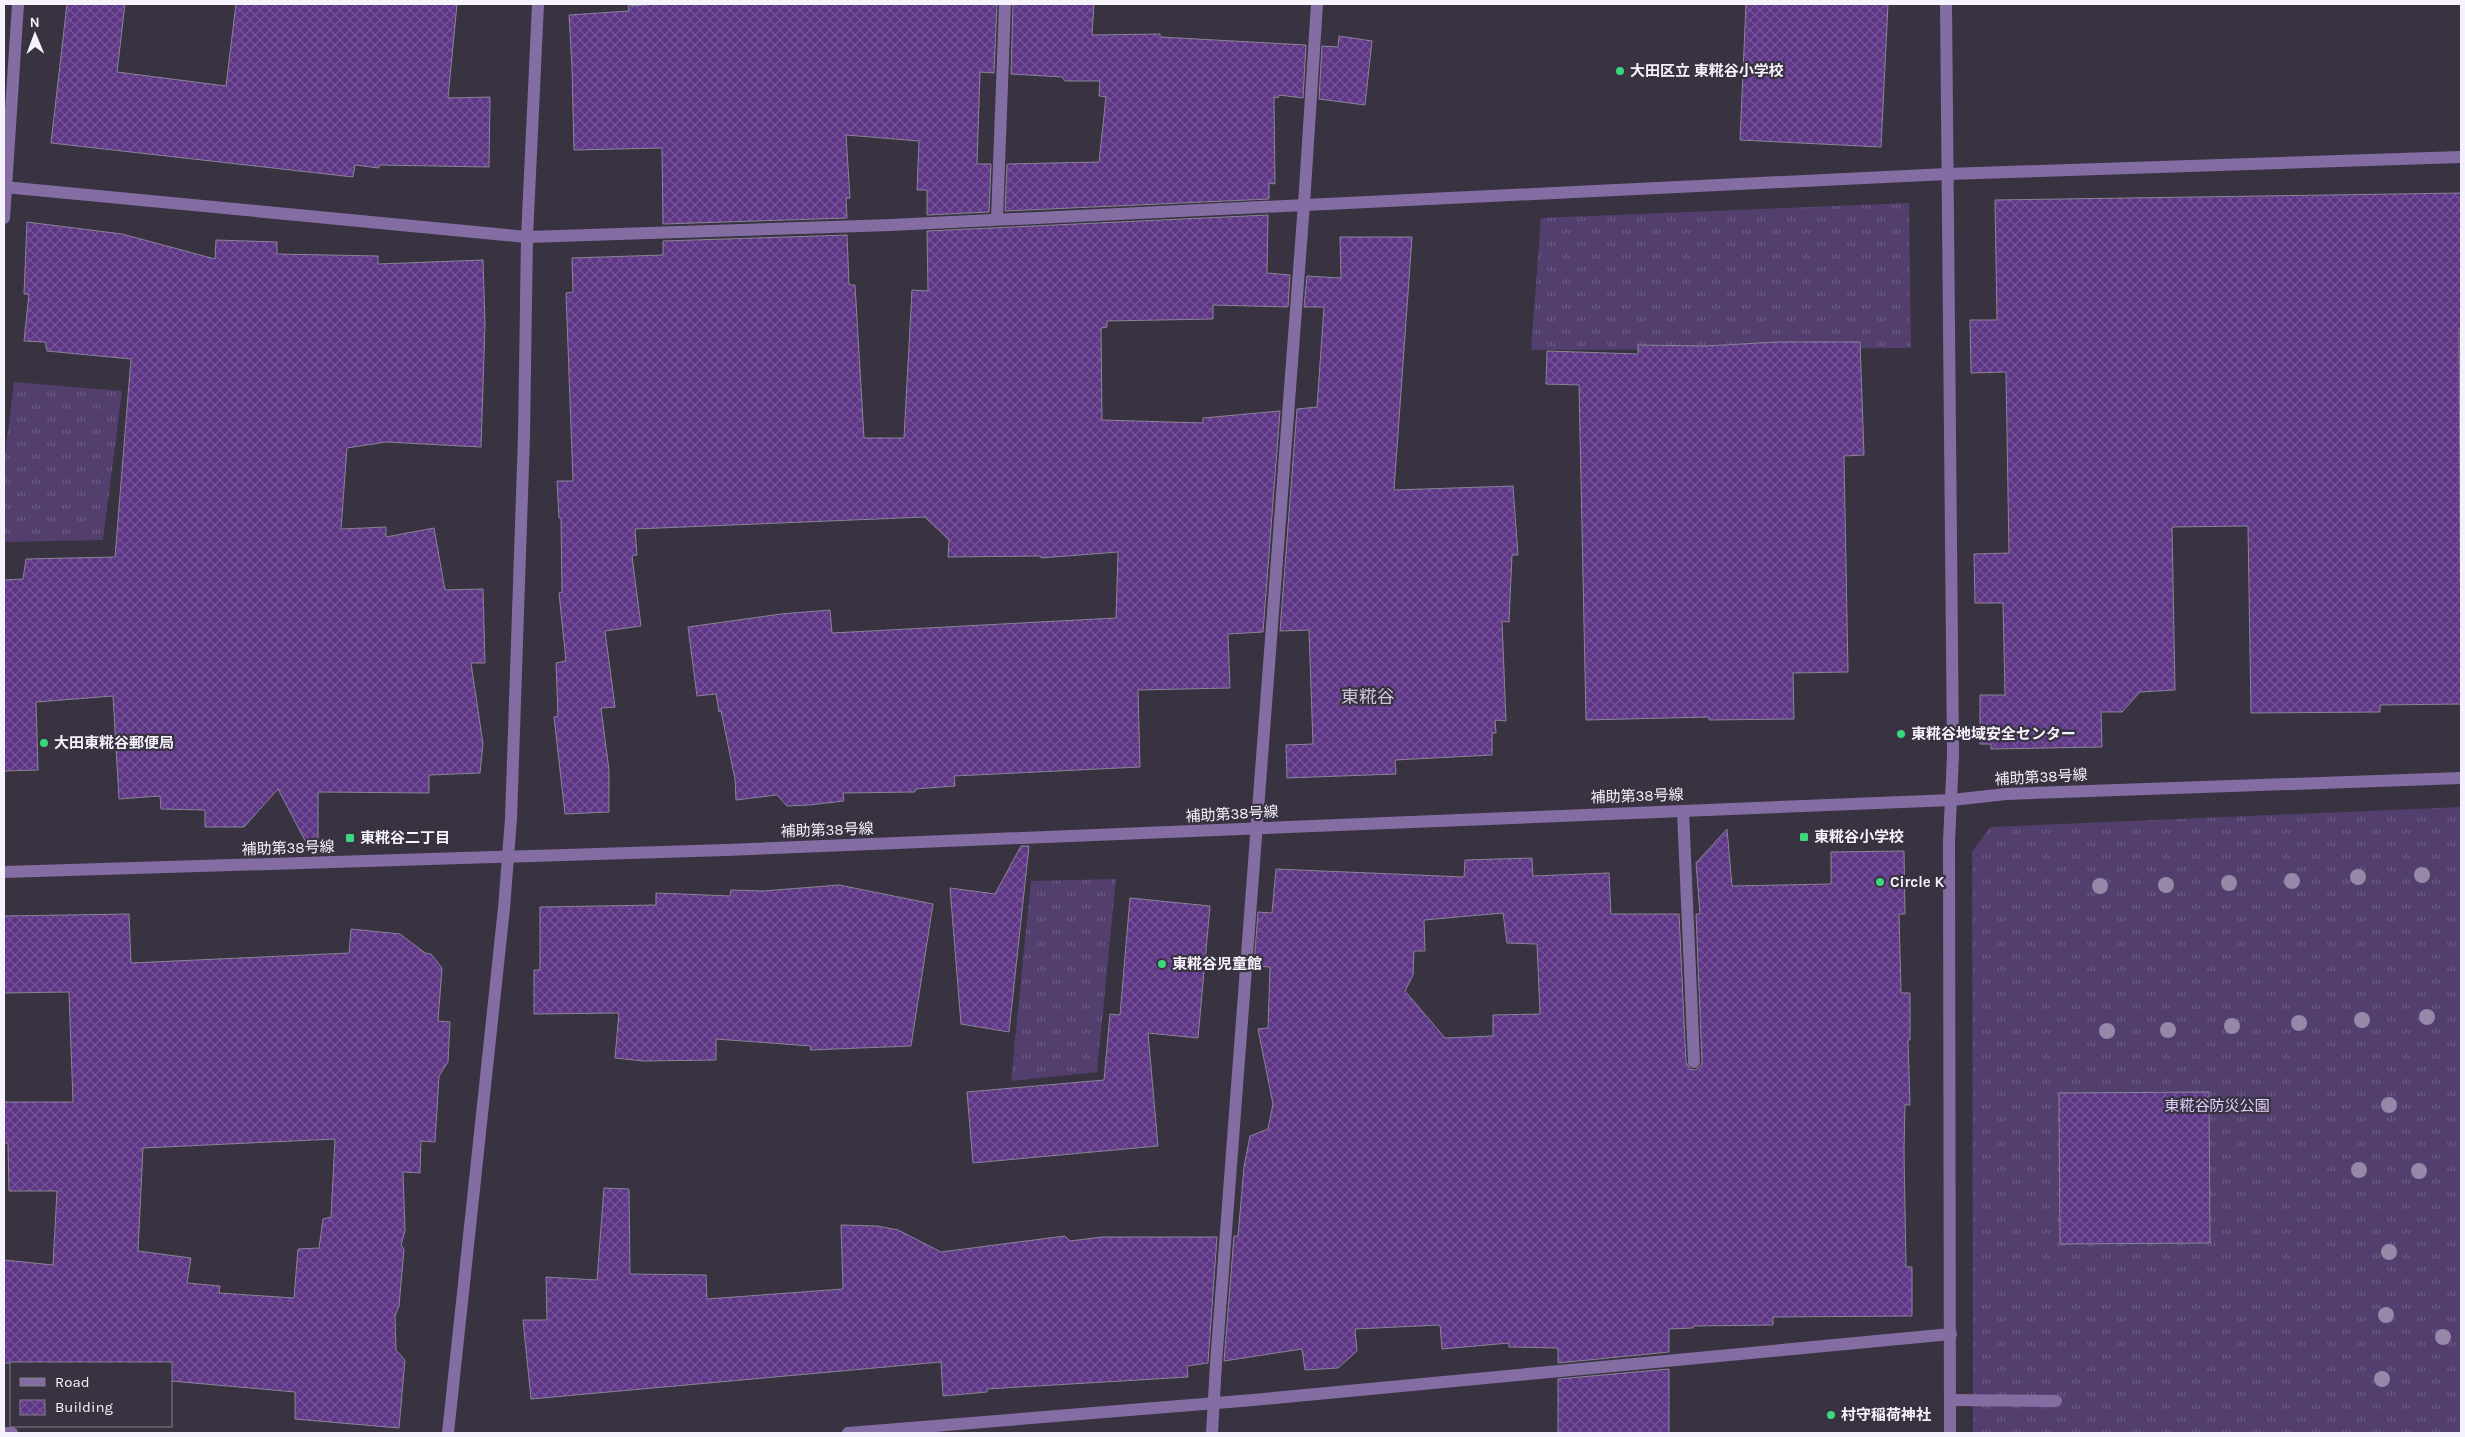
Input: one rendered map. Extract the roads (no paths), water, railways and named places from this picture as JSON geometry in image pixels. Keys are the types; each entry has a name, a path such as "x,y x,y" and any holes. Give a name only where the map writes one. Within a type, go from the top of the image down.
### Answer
{"street":[{"path":"4,218 18,4"},
{"path":"448,1433 504,908 511,819 524,436 527,237 541,4"},
{"path":"997,219 1006,4"},
{"path":"1212,1433 1304,204 1317,4"},
{"path":"1946,4 1952,800 1948,842 1950,1433"},
{"path":"5,186 527,237 997,219 1947,174 2461,157"},
{"name":"補助第38号線","path":"4,872 507,857 1256,829 1952,800 2026,794 2461,778"},
{"path":"1683,811 1694,1062"},
{"path":"848,1433 1213,1403 1951,1334"},
{"path":"1950,1400 2056,1401"},
{"path":"4,1433 12,1433"}],"place":[{"name":"大田区立 東糀谷小学校","path":"1620,71"},
{"name":"東糀谷地域安全センター","path":"1901,734"},
{"name":"大田東糀谷郵便局","path":"44,743"},
{"name":"東糀谷小学校","path":"1804,837"},
{"name":"東糀谷二丁目","path":"350,838"},
{"name":"Circle K","path":"1880,882"},
{"name":"東糀谷児童館","path":"1162,964"},
{"name":"村守稲荷神社","path":"1831,1415"}],"district":[{"name":"東糀谷","path":"1368,697"}],"park label":[{"name":"東糀谷防災公園","path":"2217,1106"}]}
